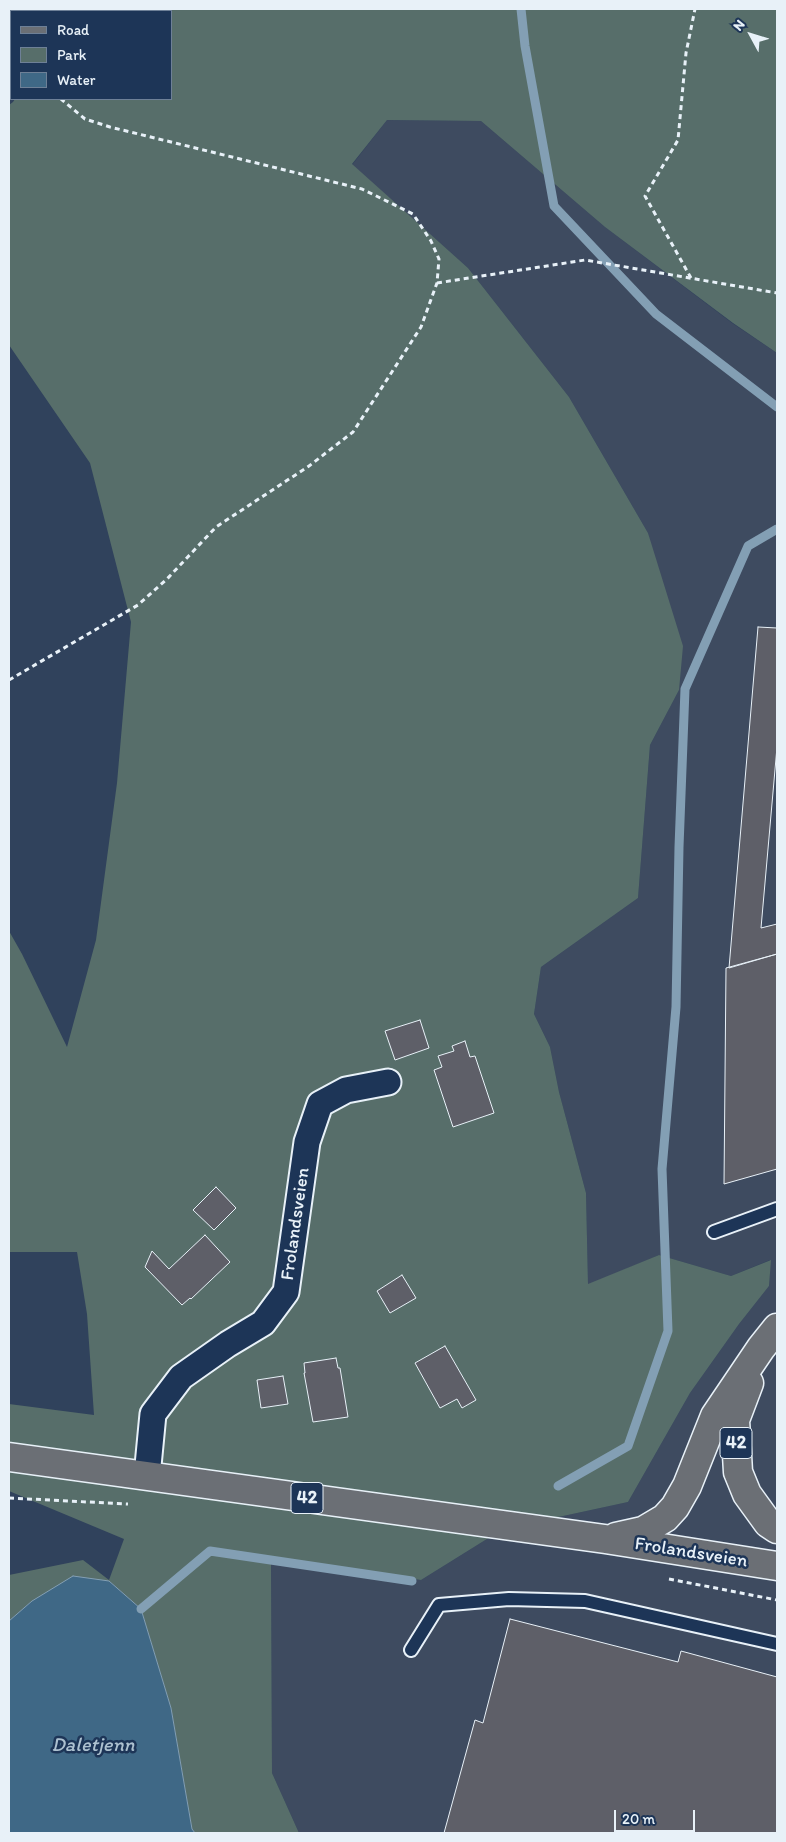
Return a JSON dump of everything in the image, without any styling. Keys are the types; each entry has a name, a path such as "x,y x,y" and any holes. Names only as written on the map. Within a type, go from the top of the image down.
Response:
{"main road":[{"name":"Frolandsveien","path":"605,1539 643,1531 665,1518 675,1507 686,1486 714,1416 769,1338"},
{"name":"Frolandsveien","path":"769,1338 735,1420 738,1472 747,1494 768,1523 777,1529"},
{"name":"Frolandsveien","path":"9,1457 605,1539 777,1566"}],"street":[{"name":"Frolandsveien","path":"147,1476 153,1414 181,1378 228,1344 264,1323 286,1292 307,1142 320,1104 346,1090 388,1082"}],"lane":[{"path":"714,1232 777,1209"},
{"path":"411,1650 439,1605 509,1599 585,1601 777,1644"}],"path":[{"path":"692,278 645,196 678,140 686,53 695,9"},
{"path":"9,680 138,605 167,579 216,527 309,466 353,432 420,327 437,282 439,259 431,241 413,214 362,189 110,127 84,119 62,100"},
{"path":"437,282 585,260 777,294"},
{"path":"9,1498 130,1504"},
{"path":"663,1578 777,1600"}],"shaded area":[{"path":"387,120 481,121 605,227 732,323 777,353 777,1833 299,1833 272,1773 271,1559 421,1580 503,1529 628,1502 690,1393 739,1324 769,1286 770,1260 731,1276 659,1255 588,1285 586,1193 559,1092 550,1047 534,1014 541,967 638,898 650,745 679,690 648,533 569,397 468,268 352,165"}],"green space":[{"path":"777,9 777,353 733,323 605,227 481,121 387,120 352,164 468,268 569,397 648,533 683,646 679,690 650,745 638,898 541,967 534,1014 550,1047 559,1092 586,1193 588,1284 659,1255 731,1276 771,1260 769,1286 739,1324 690,1393 628,1502 503,1529 421,1580 271,1560 272,1773 299,1833 195,1833 192,1829 171,1708 141,1609 109,1581 32,1601 9,1621 9,1575 83,1560 109,1580 124,1539 9,1491 9,1404 94,1415 87,1314 77,1252 9,1252 9,931 67,1047 96,940 117,783 131,622 90,463 9,345 9,105 14,100 172,100 172,10 40,10"}],"water":[{"name":"Daletjenn","path":"73,1576 109,1581 141,1609 171,1708 192,1829 195,1833 9,1833 9,1621 32,1601"}],"building":[{"path":"758,627 777,628 777,747 761,928 777,924 777,954 729,968"},
{"path":"777,954 777,1169 724,1184 726,968"},
{"path":"420,1020 429,1048 395,1060 385,1031"},
{"path":"465,1041 470,1057 475,1056 494,1113 453,1127 434,1070 442,1067 438,1056 454,1051 452,1046"},
{"path":"216,1187 236,1208 214,1230 193,1210"},
{"path":"205,1235 230,1262 191,1299 182,1305 145,1267 152,1251 169,1269"},
{"path":"402,1275 416,1298 390,1313 377,1291"},
{"path":"445,1346 476,1400 462,1408 457,1399 440,1408 415,1363"},
{"path":"336,1358 338,1368 340,1368 348,1417 313,1422 304,1373 304,1363"},
{"path":"283,1376 288,1404 261,1408 257,1380"},
{"path":"510,1619 678,1662 681,1651 777,1677 777,1833 444,1833 475,1720 483,1723"}],"waterway":[{"path":"521,9 525,46 554,206 656,314 777,407"},
{"path":"558,1486 628,1446 668,1331 662,1169 676,1007 679,847 685,689 748,546 777,529"},
{"path":"141,1609 210,1551 412,1581"}]}
